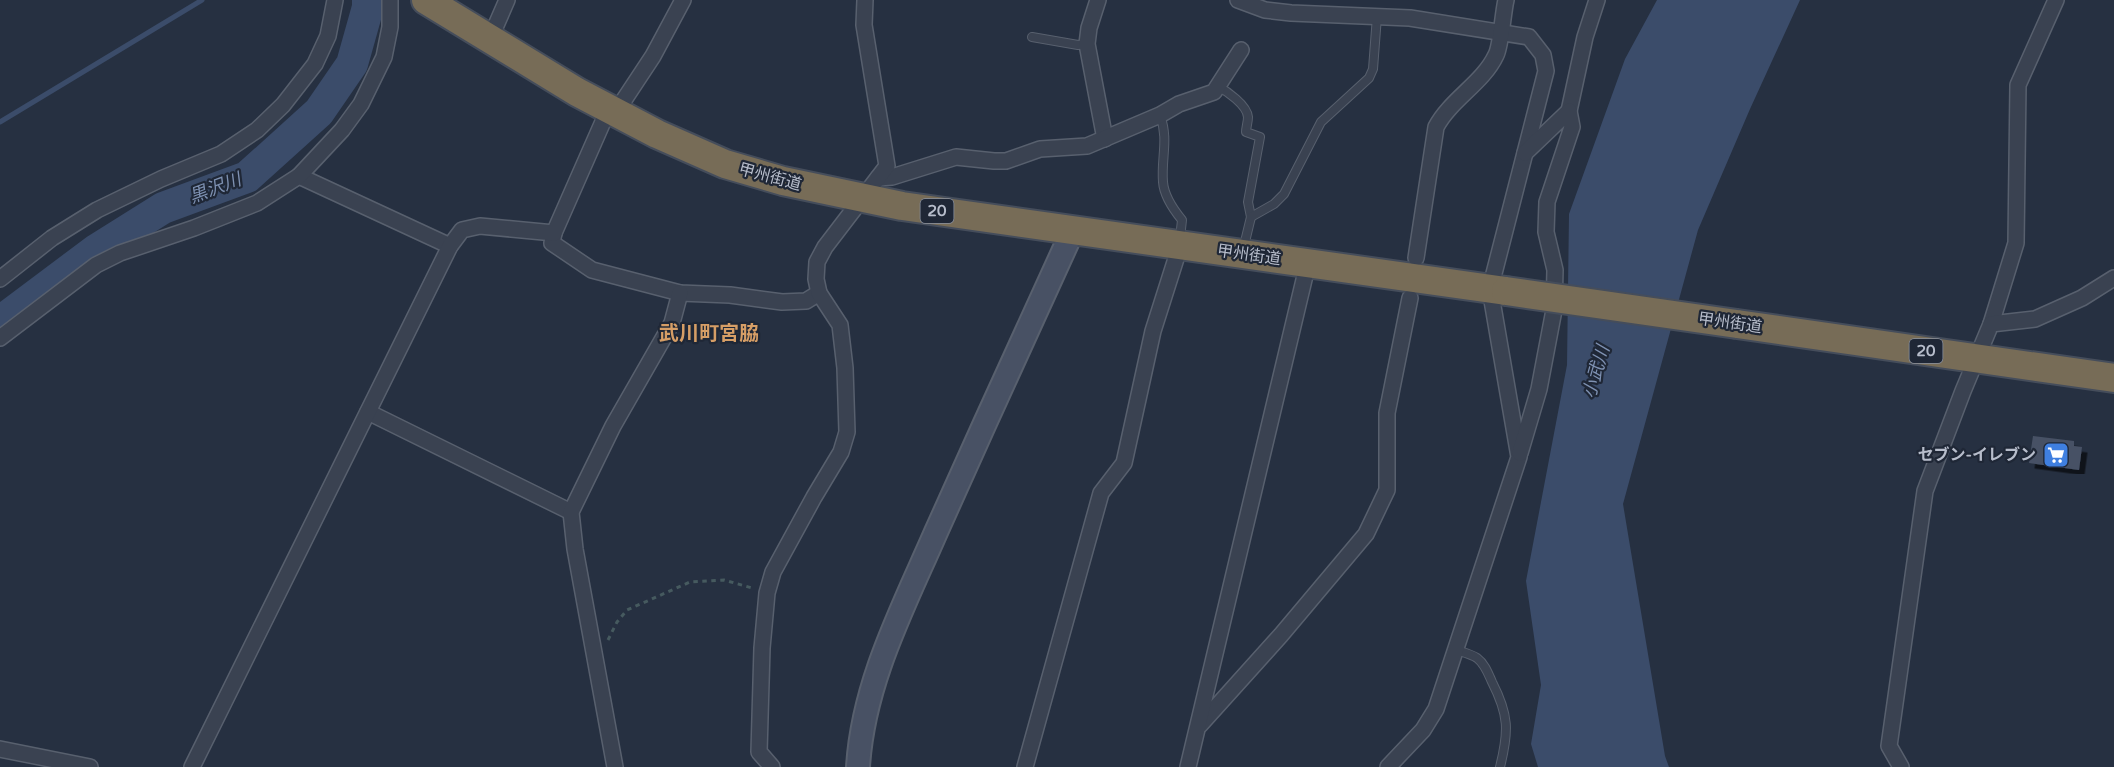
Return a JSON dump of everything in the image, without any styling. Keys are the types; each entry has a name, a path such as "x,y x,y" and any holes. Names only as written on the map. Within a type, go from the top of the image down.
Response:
{"highway":[{"name":"甲州街道","path":"426,0 577,92 657,134 725,164 783,182 870,189 1073,230 2114,378"}],"street":[{"path":"0,279 52,238 97,210 161,179 221,154 257,129 283,105 315,64 328,36 335,0"},
{"path":"0,338 96,265 120,253 194,228 257,203 299,176 342,130 361,104 384,57 390,27 390,0"},
{"path":"490,39 507,0"},
{"path":"683,0 653,56 612,110 554,233 552,243 592,270 680,293 730,295 782,302 806,301 819,293"},
{"path":"771,767 759,752 762,648 767,593 773,572 841,452 847,432 845,368 840,325 819,293 816,279 817,262 825,247 887,166 864,25 865,0"},
{"path":"1098,0 1089,28 1087,44 1105,138"},
{"path":"1238,0 1265,10 1278,5 1410,18 1529,37 1543,55 1546,71 1525,153 1498,290 1519,457"},
{"path":"1416,258 1436,127 1444,112 1491,64 1498,52 1506,0"},
{"path":"1388,767 1423,730 1436,709 1539,389 1554,310 1555,270 1546,232 1547,202 1572,127 1569,111 1585,37 1597,0"},
{"path":"1901,767 1889,746 1925,491 1990,324 2016,243 2018,85 2056,0"},
{"path":"870,189 891,177 956,157 1006,160 1040,149 1087,146 1160,115 1179,104 1214,92 1240,50"},
{"path":"1525,153 1569,111"},
{"path":"299,176 450,246"},
{"path":"192,767 450,246 462,230 480,226 554,233"},
{"path":"858,767 867,706 881,659 970,455 1073,230"},
{"path":"1025,767 1101,493 1124,463 1153,331 1180,246"},
{"path":"1188,767 1308,263"},
{"path":"1990,324 2035,319 2082,298 2114,278"},
{"path":"615,767 575,549 571,512 613,426 672,323 680,293"},
{"path":"1198,728 1281,635 1366,534 1387,490 1387,413 1410,298"},
{"path":"368,412 571,512"},
{"path":"0,749 90,767"}],"lane":[{"path":"1251,217 1274,204 1284,194 1321,122 1369,78 1373,69 1377,15"},
{"path":"1032,37 1078,45 1087,44"},
{"path":"1217,86 1225,90 1245,110 1248,116 1246,132 1260,138 1248,202 1251,217 1242,254"},
{"path":"1160,115 1165,130 1163,184 1170,205 1182,220 1180,246"},
{"path":"1456,650 1476,657 1484,665 1500,697 1508,730 1500,767"}],"path":[{"path":"594,652 604,647 617,622 627,610 690,582 724,580 767,593"}],"water":[{"name":"小武川","path":"1657,0 1800,0 1698,230 1623,504 1665,756 1669,767 1538,767 1531,744 1541,685 1526,581 1567,365 1569,214 1625,59"}],"building":[{"name":"セブン-イレブン","path":"2033,436 2074,441 2074,446 2082,447 2079,470 2029,463"}],"waterway":[{"path":"0,122 202,0"},
{"name":"黒沢川","path":"0,322 96,250 163,208 247,177 319,112 352,64 368,0"}],"place":[{"name":"セブン-イレブン","path":"2056,455"}],"district":[{"name":"武川町宮脇","path":"709,334"}]}
